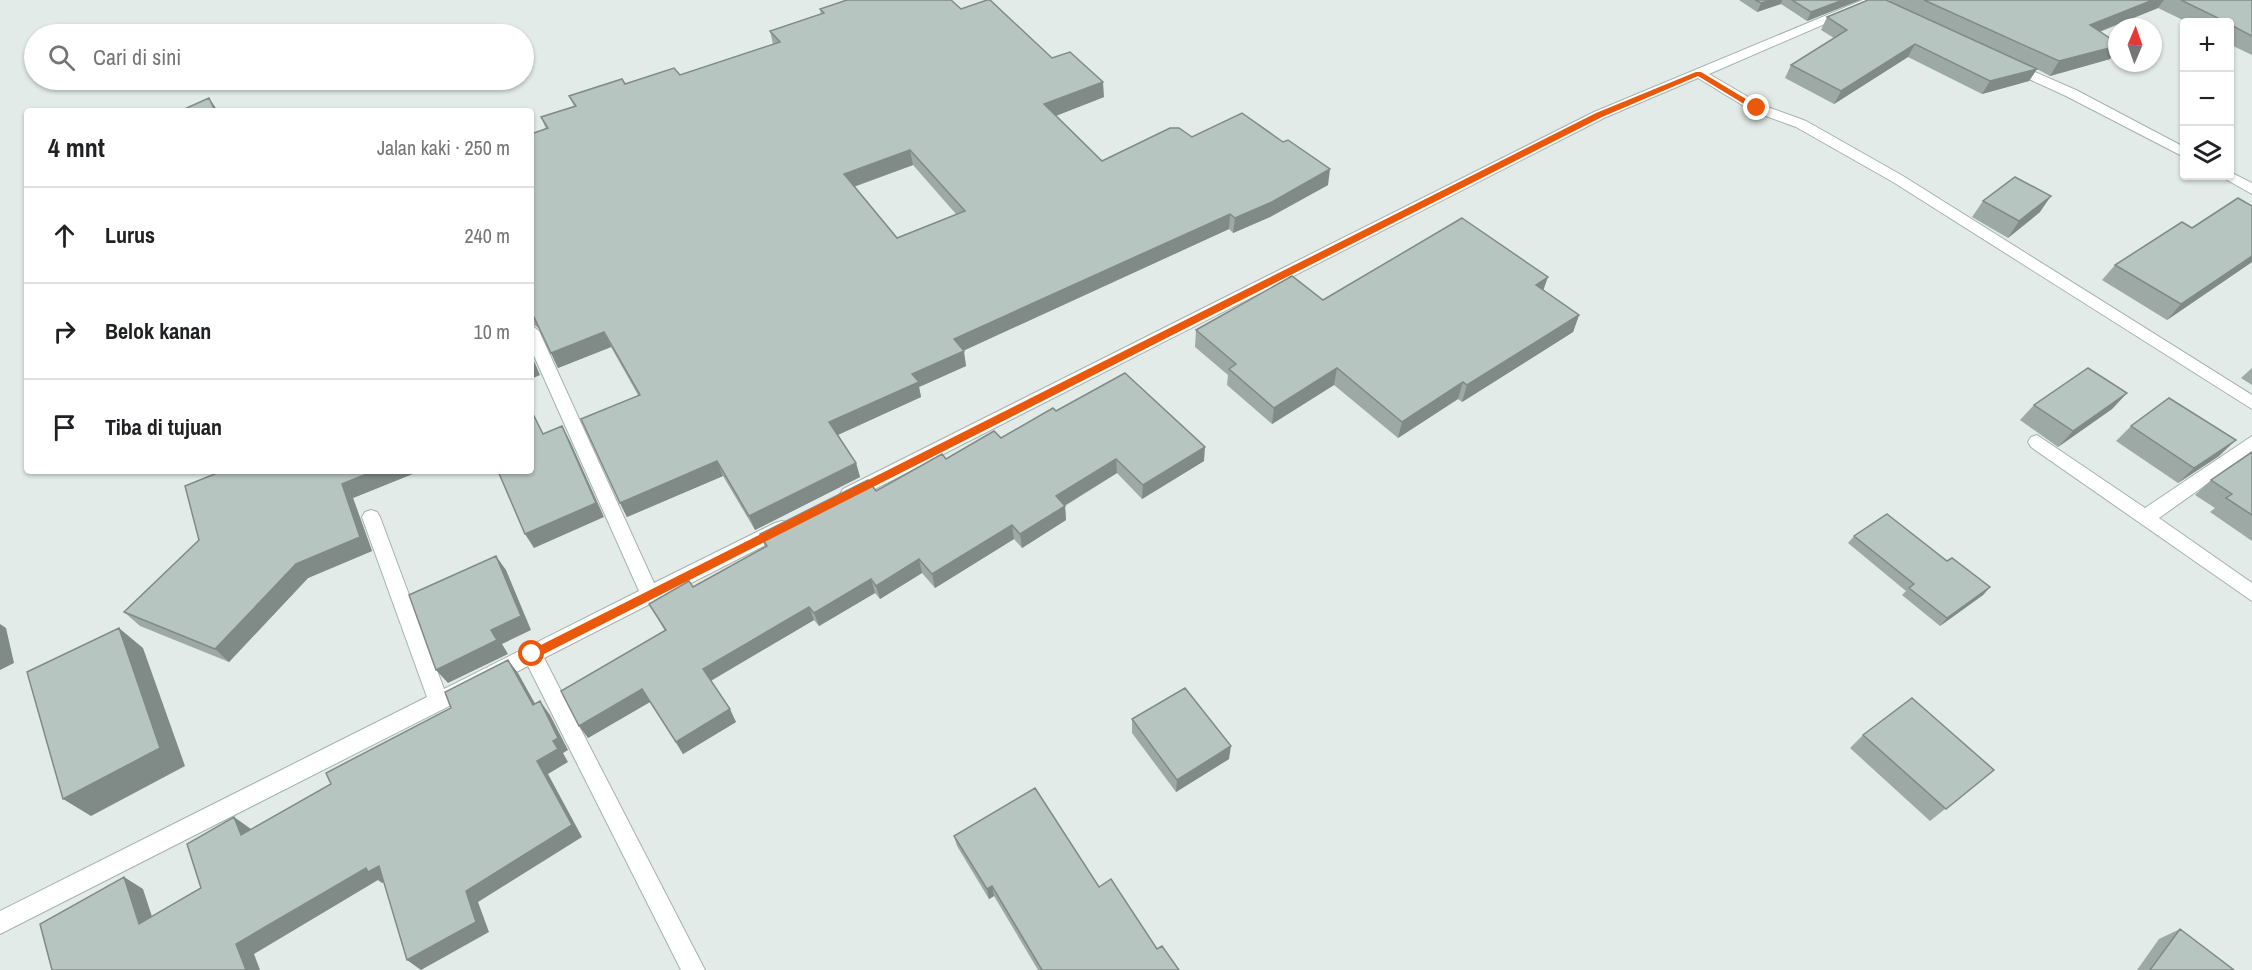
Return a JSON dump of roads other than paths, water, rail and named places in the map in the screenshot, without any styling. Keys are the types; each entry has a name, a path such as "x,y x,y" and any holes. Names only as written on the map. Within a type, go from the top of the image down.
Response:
{"street":[{"path":"831,503 1588,120 1876,2"},
{"path":"1997,60 2071,93 2180,151"},
{"path":"1699,73 1757,108 1802,124 1898,179 2252,403"},
{"path":"2234,180 2252,189"},
{"path":"534,338 650,595"},
{"path":"2037,442 2252,593"},
{"path":"2145,518 2252,443"},
{"path":"371,517 439,702"},
{"path":"0,923 799,519"},
{"path":"532,654 693,970"}]}
